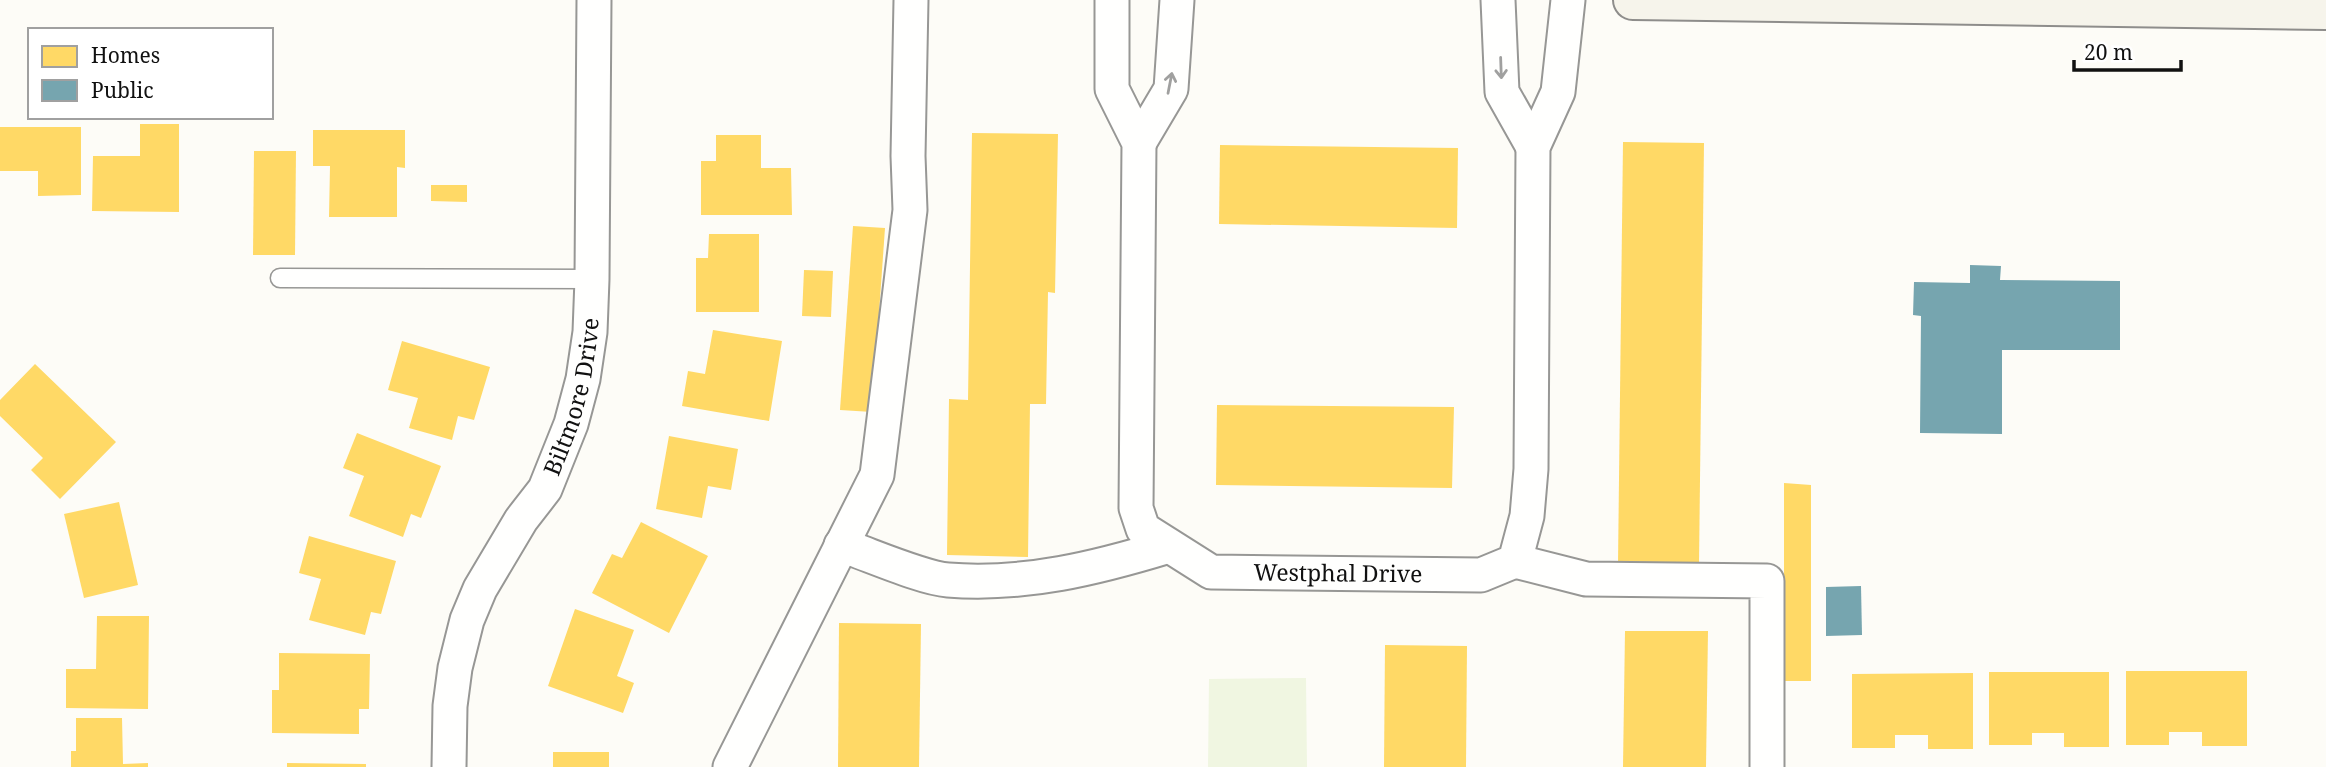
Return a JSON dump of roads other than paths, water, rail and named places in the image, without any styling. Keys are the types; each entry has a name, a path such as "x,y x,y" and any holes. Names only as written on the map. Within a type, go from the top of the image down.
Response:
{"main road":[{"path":"1633,0 2326,9"}],"street":[{"name":"Biltmore Drive","path":"449,767 454,668 467,620 480,589 521,520 545,489 559,458 583,379 590,332 592,279 594,0"},
{"path":"730,767 877,475 910,209 908,156 911,0"},
{"name":"Westphal Drive","path":"1112,0 1112,89 1139,143 1136,509 1143,529 1211,572 1480,575 1515,561"},
{"path":"1139,143 1171,89 1177,0"},
{"path":"1498,0 1502,92 1533,147"},
{"path":"1568,0 1558,92 1533,147 1531,469 1527,516 1515,561 1586,579 1767,581 1767,767"},
{"path":"841,545 946,580 1046,578 1110,564 1169,546"}],"lane":[{"path":"280,278 592,279"}]}
